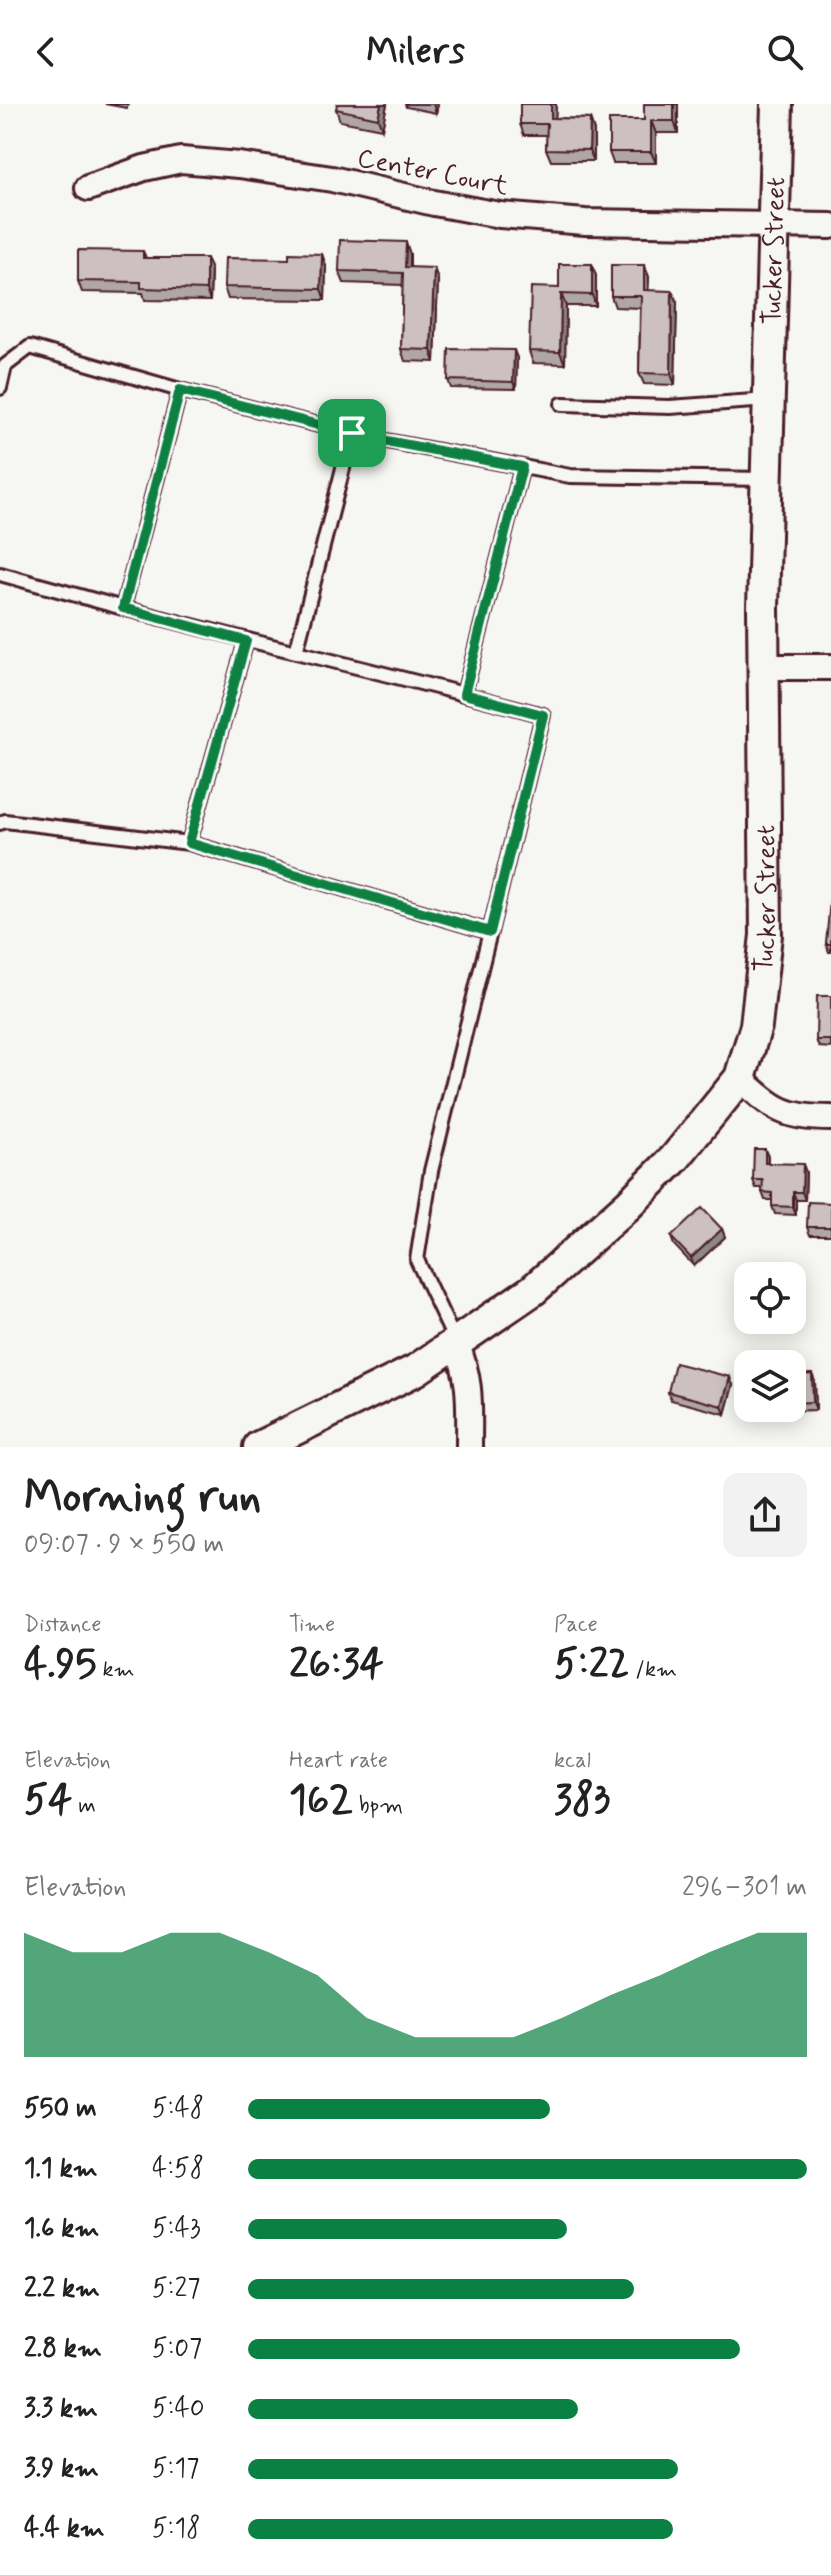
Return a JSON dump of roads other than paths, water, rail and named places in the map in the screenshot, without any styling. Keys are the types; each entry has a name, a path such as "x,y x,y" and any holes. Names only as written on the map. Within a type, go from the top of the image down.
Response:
{"street":[{"name":"Tucker Street","path":"259,1447 404,1377 533,1290 628,1205 675,1158 740,1078 756,1026 765,967 766,479 777,104"},
{"name":"Center Court","path":"88,188 144,168 181,160 332,179 500,215 585,222 831,226"},
{"path":"764,667 831,667"},
{"path":"740,1078 770,1105 795,1117 831,1118"},
{"path":"456,1343 466,1367 470,1390 469,1447"}],"lane":[{"path":"0,388 5,366 30,347 180,390 352,433 570,476 766,479"},
{"path":"123,608 180,390"},
{"path":"562,404 670,407 768,400"},
{"path":"296,652 352,433"},
{"path":"464,694 522,467"},
{"path":"0,574 246,641 543,715 431,1171 417,1260 456,1343"},
{"path":"189,843 246,641"},
{"path":"0,823 5,821 189,843 490,932"}]}
